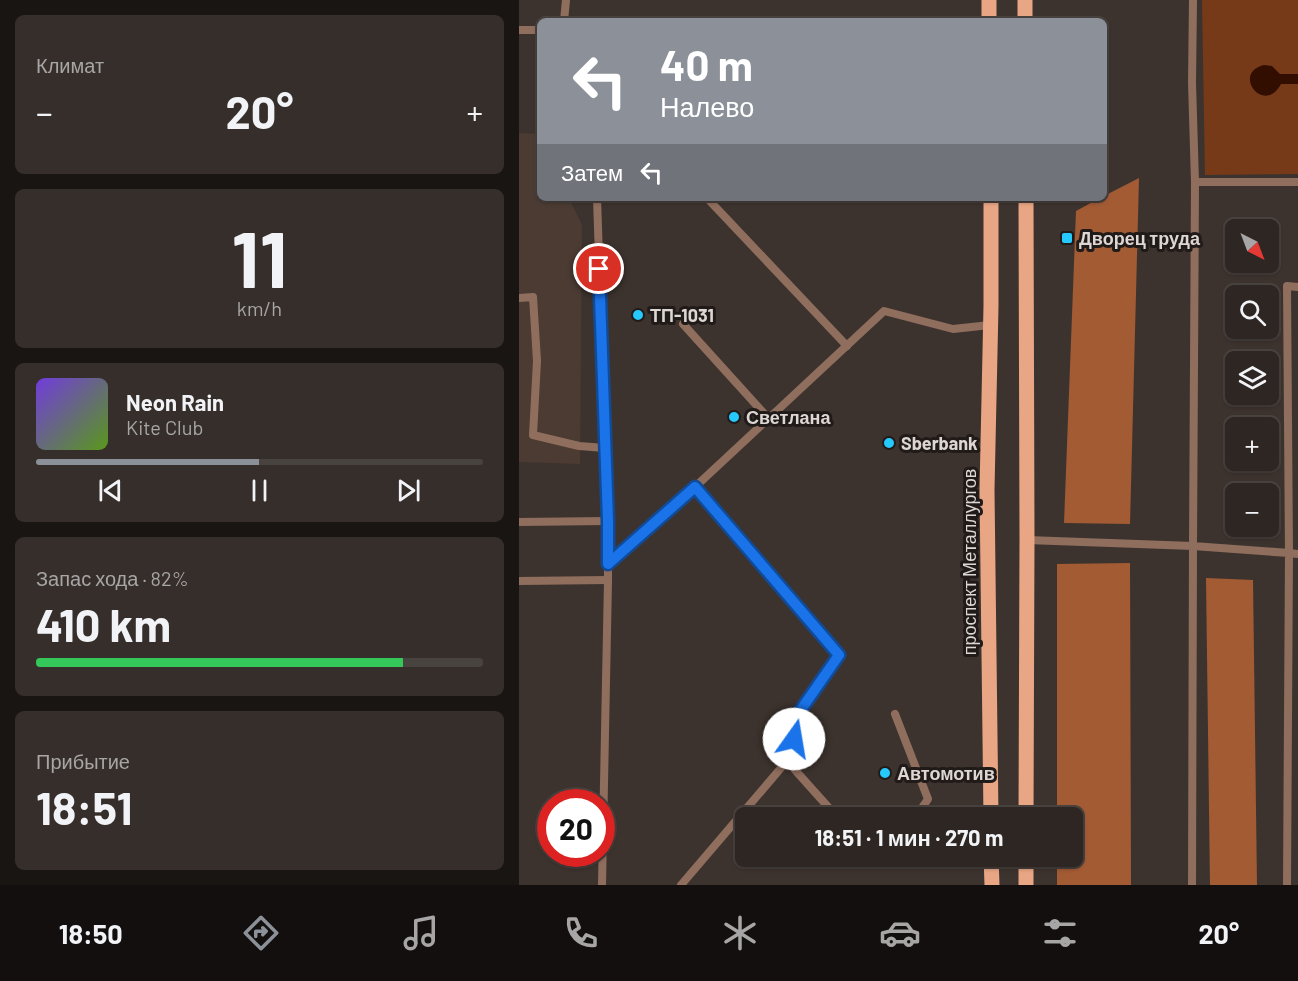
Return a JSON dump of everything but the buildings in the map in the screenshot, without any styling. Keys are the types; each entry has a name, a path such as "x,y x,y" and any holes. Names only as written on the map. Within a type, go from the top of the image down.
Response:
{"main road":[{"path":"989,0 989,18"},
{"path":"1025,0 1025,18"},
{"name":"проспект Металлургов","path":"991,201 987,490 991,807"},
{"path":"1026,201 1026,807"},
{"path":"991,867 992,885"},
{"path":"1026,867 1026,885"}],"lane":[{"path":"564,18 566,0"},
{"path":"1193,0 1192,83 1195,182 1193,885"},
{"path":"519,30 537,30"},
{"path":"1195,182 1298,182"},
{"path":"597,201 608,521 602,885"},
{"path":"710,201 847,346"},
{"path":"1287,885 1289,553 1287,286 1298,286"},
{"path":"519,298 533,297 537,361 533,435 579,446 605,448"},
{"path":"608,564 695,487 884,311 953,329 990,325"},
{"path":"683,324 769,419"},
{"path":"681,885 787,761 794,739 791,724 839,655 695,487"},
{"path":"519,522 608,521"},
{"path":"1027,540 1193,546 1298,554"},
{"path":"519,581 608,580"},
{"path":"895,714 928,799 923,807"},
{"path":"787,761 828,807"}],"shaded area":[{"path":"1202,0 1298,0 1298,174 1205,175"},
{"path":"1264,65 1272,66 1280,74 1298,74 1298,84 1281,84 1274,93 1267,96 1259,94 1250,83 1250,76 1255,69"},
{"path":"519,133 537,134 537,201 570,201 582,225 580,464 519,462"},
{"path":"1139,178 1130,524 1064,523 1076,211 1094,201 1107,201 1107,194"},
{"path":"1130,563 1131,885 1057,885 1057,867 1083,867 1083,807 1057,807 1057,564"},
{"path":"1206,578 1253,580 1257,885 1210,885"}],"place":[{"name":"Дворец труда","path":"1067,238"},
{"name":"ТП-1031","path":"638,315"},
{"name":"Светлана","path":"734,417"},
{"name":"Sberbank","path":"889,443"},
{"name":"Автомотив","path":"885,773"}],"route":[{"path":"599,269 608,564 695,487 839,655 791,724 794,739"}]}
